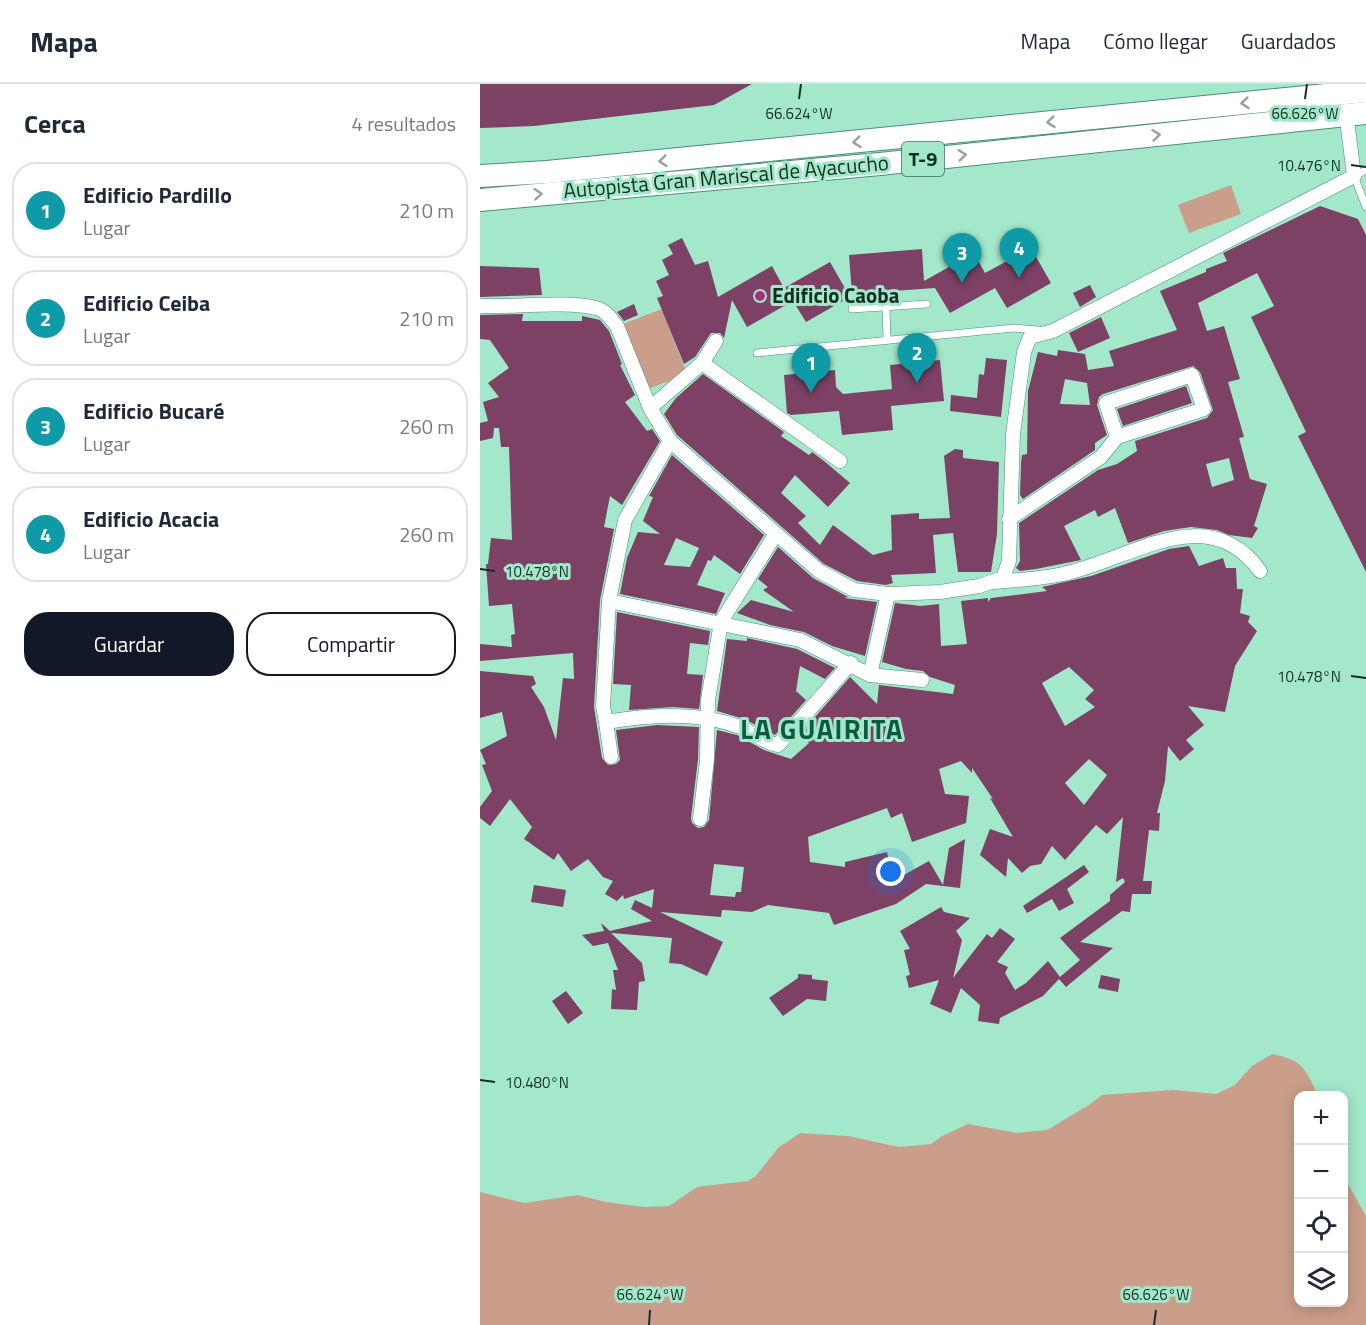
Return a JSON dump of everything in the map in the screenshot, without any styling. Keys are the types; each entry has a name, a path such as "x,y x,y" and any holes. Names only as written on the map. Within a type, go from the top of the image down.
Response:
{"highway":[{"name":"Autopista Gran Mariscal de Ayacucho","path":"480,176 547,172 1366,91"},
{"name":"Autopista Gran Mariscal de Ayacucho","path":"480,200 880,164 1366,112"}],"street":[{"path":"993,582 1003,578 1006,571 1013,434 1024,352 1030,337 1053,331 1360,173 1348,128"},
{"path":"480,306 598,308 617,326 650,408 670,441 775,535 837,582 854,590 888,594 940,592 993,582 1063,574 1136,549 1190,536 1216,536 1240,548 1260,571"},
{"path":"650,408 702,363 716,341"},
{"path":"702,363 840,461"},
{"path":"1010,519 1101,457 1117,437 1204,409 1192,375 1106,403 1117,437"},
{"path":"611,757 603,706 609,601 625,520 670,441"},
{"path":"700,819 707,760 708,700 721,622 775,535"},
{"path":"870,675 888,594"},
{"path":"609,601 721,622 800,640 851,663 870,675 922,680"},
{"path":"606,722 652,715 708,718 741,727 778,745 851,663"}],"lane":[{"path":"1360,173 1366,207"},
{"path":"852,309 927,304"},
{"path":"886,307 887,340"},
{"path":"757,353 1014,328 1053,331"}],"shaded area":[{"path":"1231,185 1241,214 1189,233 1178,205"},
{"path":"662,309 687,374 648,389 623,324"},
{"path":"1272,1054 1291,1059 1306,1072 1316,1091 1294,1091 1294,1307 1348,1307 1348,1184 1366,1216 1366,1325 480,1325 480,1192 524,1203 578,1195 606,1202 644,1207 669,1206 697,1187 748,1181 756,1176 778,1148 800,1133 848,1136 899,1147 931,1144 942,1136 968,1124 1017,1133 1047,1130 1102,1095 1174,1090 1216,1094 1235,1085 1252,1066"}],"building":[{"path":"480,84 752,84 714,105 534,126 480,128"},
{"path":"1320,206 1358,219 1366,235 1366,572 1298,436 1306,432 1251,317 1274,306 1257,273 1198,303 1207,331 1224,326 1240,379 1228,382 1244,437 1239,438 1250,479 1267,484 1254,526 1258,528 1252,538 1191,527 1164,531 1128,543 1115,508 1098,517 1095,510 1064,526 1081,560 1020,571 1016,568 1020,561 1019,523 1098,470 1117,464 1137,451 1135,441 1207,418 1213,410 1200,372 1193,366 1103,394 1099,397 1097,405 1107,435 1095,443 1095,450 1023,499 1020,495 1021,464 1022,455 1027,454 1028,391 1038,352 1057,356 1058,350 1085,354 1088,370 1114,366 1109,351 1177,330 1160,291 1227,261 1223,253","holes":["1065,379 1087,383 1090,405 1060,404","1229,458 1234,480 1212,487 1206,464"]},
{"path":"682,238 695,265 708,261 718,297 772,266 784,288 830,262 850,297 806,322 793,301 747,327 732,300 724,338 720,333 711,333 695,357 684,364 657,298 663,296 656,281 669,275 662,260 673,254 668,245"},
{"path":"1031,248 1051,283 1007,308 995,288 950,313 935,288 852,294 849,255 922,249 924,281 974,253 985,273"},
{"path":"480,266 539,268 542,295 480,297"},
{"path":"1090,285 1096,297 1080,307 1073,293"},
{"path":"634,304 638,315 624,321 617,312"},
{"path":"523,314 522,321 582,321 582,316 600,320 609,331 622,364 620,365 635,395 625,402 647,431 652,429 660,441 622,505 610,496 604,527 614,529 600,600 594,707 602,758 608,765 616,764 620,760 616,730 657,725 699,727 698,759 691,818 692,823 698,828 704,827 709,820 717,730 737,735 764,750 791,759 809,743 801,733 850,677 877,704 879,685 953,694 955,685 930,677 923,671 882,662 895,603 921,606 939,604 941,646 967,644 961,601 988,598 988,602 991,598 1047,591 1042,587 1091,576 1169,549 1189,546 1199,566 1223,558 1226,568 1236,568 1237,589 1243,589 1240,613 1250,616 1248,622 1257,631 1235,666 1225,712 1188,706 1204,725 1186,740 1194,749 1180,761 1168,746 1165,781 1157,813 1160,813 1159,831 1149,830 1143,881 1152,881 1151,894 1132,894 1130,912 1122,911 1080,942 1113,948 1066,987 1059,979 1043,996 1000,1018 999,1024 978,1021 980,1005 961,988 951,1013 930,1004 939,980 909,988 906,976 910,975 904,950 910,949 900,931 941,907 944,912 970,918 956,931 962,940 953,978 987,934 992,938 1000,928 1015,939 997,962 1008,967 1005,973 1015,990 1026,983 1048,961 1060,977 1080,960 1060,938 1110,901 1110,895 1125,882 1123,878 1116,882 1123,817 1107,834 1096,825 1065,860 1052,846 1041,864 1030,866 1022,873 1008,858 1006,877 980,855 990,829 1013,837 990,798 993,799 972,768 972,773 961,761 939,769 945,794 969,796 966,823 912,842 902,813 891,818 887,808 808,837 810,862 845,867 845,862 887,852 893,881 929,861 943,885 949,848 965,839 960,888 926,884 896,904 834,925 829,913 768,905 752,912 722,910 721,917 660,912 723,942 707,976 681,964 669,963 672,938 611,933 642,963 645,981 639,982 637,1010 611,1009 612,989 616,990 613,970 618,970 608,943 593,946 582,935 604,931 601,923 610,931 652,921 631,909 635,900 652,908 654,889 624,899 623,895 617,901 605,894 613,881 603,877 588,859 571,871 558,853 554,860 524,839 532,827 510,799 490,826 480,818 480,807 492,791 482,765 486,764 480,750 507,736 502,712 480,718 480,671 533,676 536,684 531,687 544,707 556,740 563,678 574,679 573,653 480,661 480,644 512,647 511,635 515,634 512,604 489,606 486,564 488,564 491,538 512,540 509,447 501,447 499,428 494,428 493,438 480,441 480,423 488,421 483,402 499,397 488,383 509,368 490,340 480,339 480,315","holes":["1069,667 1094,690 1085,699 1095,707 1065,726 1042,683","1089,759 1107,775 1084,805 1065,783","714,864 744,867 741,892 736,892 735,897 710,895"]},
{"path":"1101,317 1110,338 1078,352 1069,333"},
{"path":"986,358 1007,360 1001,417 950,411 951,395 977,398 979,374 984,375"},
{"path":"940,360 944,401 891,406 893,430 842,435 839,411 791,415 787,413 784,375 835,370 836,387 843,394 892,389 890,365"},
{"path":"703,374 784,432 781,436 809,455 812,452 850,483 828,507 795,475 781,493 806,516 798,523 820,545 833,525 873,555 892,550 891,515 919,513 919,519 950,518 944,456 955,449 963,450 963,458 999,462 997,534 991,572 958,572 953,533 933,535 936,573 891,575 893,583 886,585 857,581 824,564 677,435 664,414 676,398"},
{"path":"1186,386 1192,403 1123,426 1117,409"},
{"path":"672,455 764,535 740,574 714,555 711,561 708,560 697,585 725,593 716,614 620,594 627,558 638,532 660,534 643,521 653,497 649,496","holes":["676,538 699,548 690,567 664,565"]},
{"path":"778,547 813,578 848,597 844,598 877,602 865,656 832,646 804,632 770,625 737,613 751,600 794,612 763,590 768,587 758,579"},
{"path":"617,612 710,631 708,645 690,643 687,674 703,675 699,709 673,707 629,710 631,685 613,684"},
{"path":"747,638 797,649 835,668 825,679 800,666 796,691 806,700 775,735 744,719 717,711 727,639 747,641"},
{"path":"1084,865 1089,872 1067,889 1074,903 1059,911 1052,899 1027,913 1023,906"},
{"path":"534,885 566,890 563,907 531,902"},
{"path":"798,974 812,975 812,979 828,981 826,1001 807,999 783,1016 769,998 798,978"},
{"path":"1101,975 1120,979 1118,992 1098,988"},
{"path":"566,991 583,1013 568,1024 552,1001"}],"place":[{"name":"Edificio Acacia","path":"1019,278"},
{"name":"Edificio Bucaré","path":"962,283"},
{"name":"Edificio Caoba","path":"760,296"},
{"name":"Edificio Ceiba","path":"917,383"},
{"name":"Edificio Pardillo","path":"811,393"}],"district":[{"name":"LA GUAIRITA","path":"822,730"}]}
